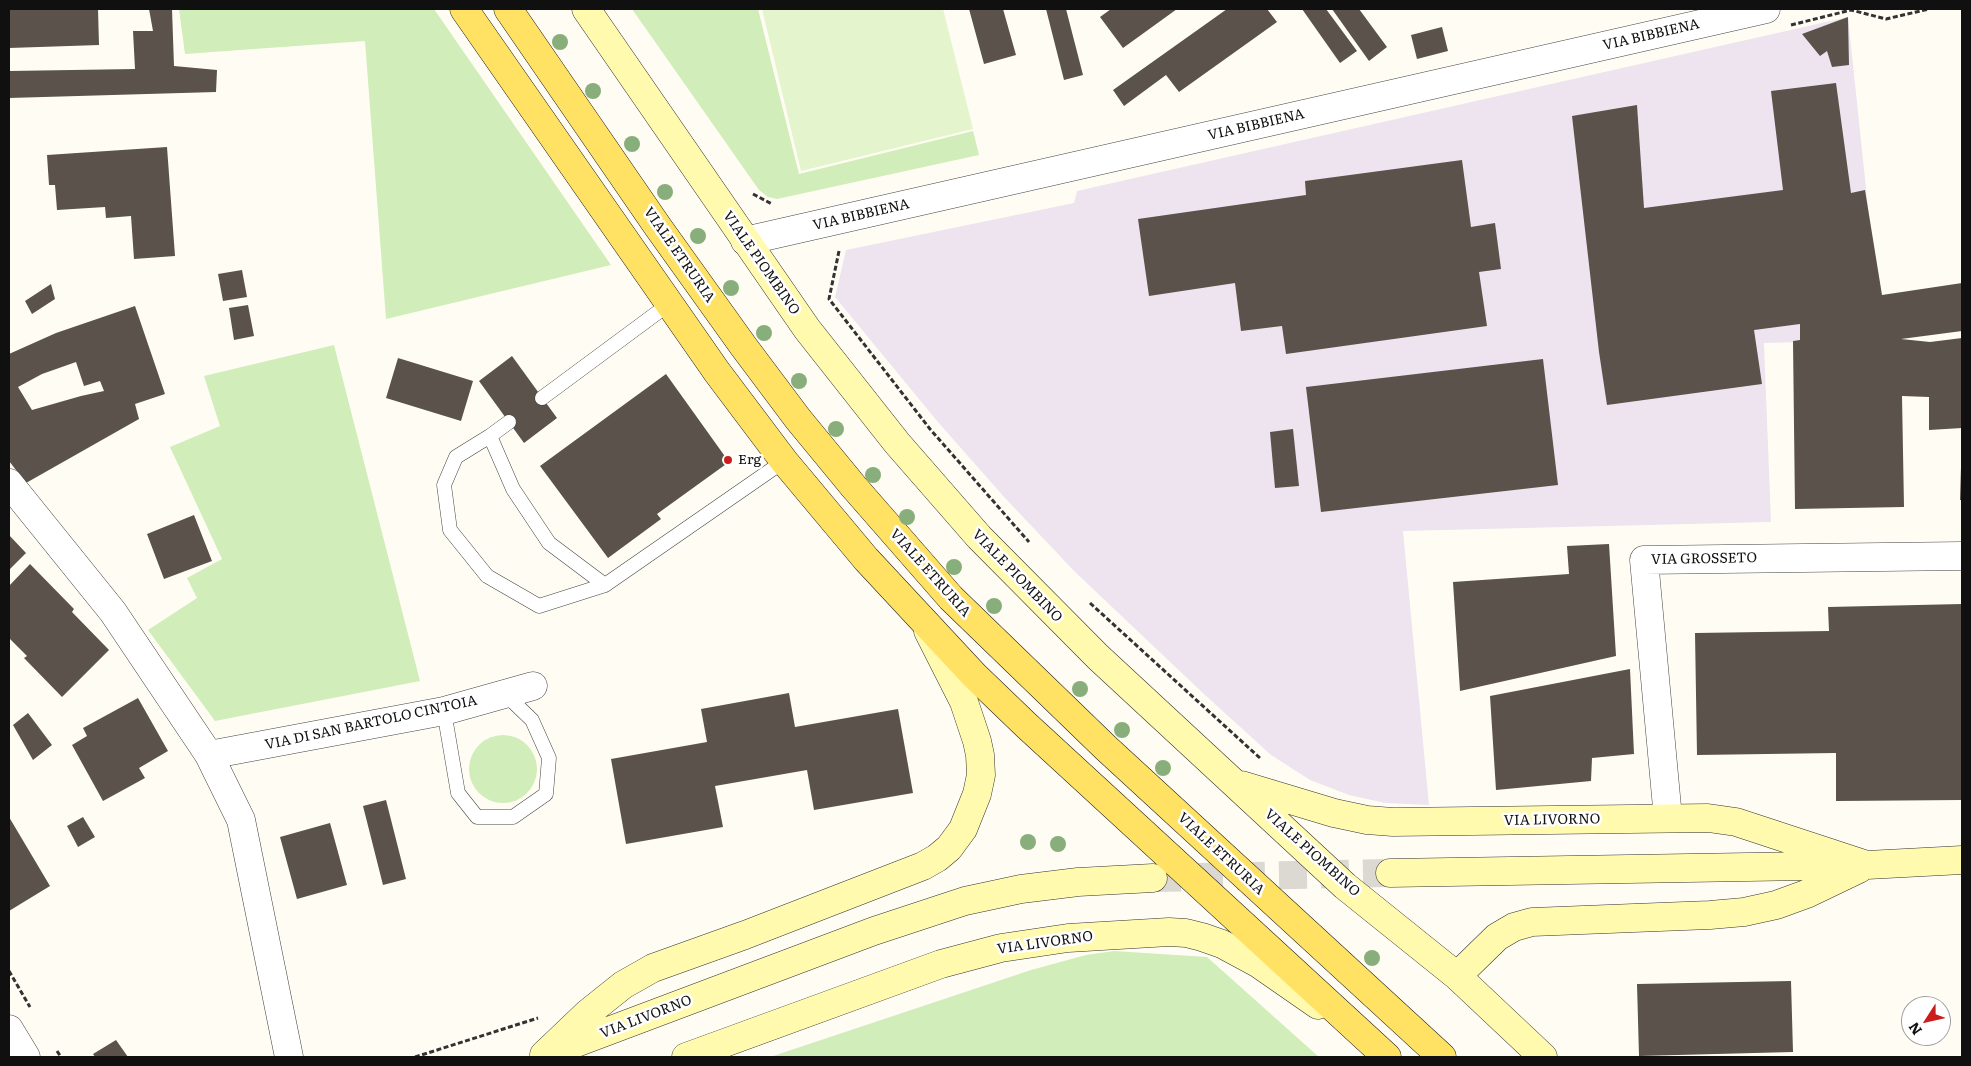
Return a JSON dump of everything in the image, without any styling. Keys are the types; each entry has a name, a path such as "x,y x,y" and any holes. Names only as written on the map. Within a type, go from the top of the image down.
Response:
{"main road":[{"path":"464,9 717,372 784,461 866,559 974,676 1386,1057"},
{"name":"VIALE ETRURIA","path":"508,9 658,227 754,361 798,419 854,487 951,598 1106,748 1442,1057"}],"street":[{"name":"VIALE PIOMBINO","path":"586,9 807,329 897,443 979,537 1098,657 1345,886 1457,976 1543,1057"},
{"name":"VIA BIBBIENA","path":"745,241 1775,18"},
{"path":"9,483 113,612 208,755 241,820 289,1057"},
{"name":"VIA GROSSETO","path":"1668,818 1644,560 1962,556"},
{"name":"VIA LIVORNO","path":"546,1057 588,1013 623,985 653,968 923,866 949,848 963,829 977,794 981,775 980,755 978,741 964,702 924,624"},
{"name":"VIA DI SAN BARTOLO CINTOIA","path":"208,755 444,711 533,686"},
{"name":"VIA LIVORNO","path":"1236,783 1334,813 1367,820 1393,822 1708,818 1736,822 1867,865"},
{"name":"VIA LIVORNO","path":"1390,873 1867,865 1962,860"},
{"name":"VIA LIVORNO","path":"1457,976 1497,937 1514,927 1532,922 1744,912 1776,905 1867,865"},
{"name":"VIA LIVORNO","path":"546,1057 874,931 965,901 1021,889 1068,883 1153,878"},
{"name":"VIA LIVORNO","path":"686,1057 941,964 1001,948 1068,938 1169,932 1186,933 1213,940 1259,964 1328,1012 1386,1057"},
{"path":"9,1028 26,1057"}],"lane":[{"path":"542,398 669,304"},
{"path":"509,422 456,457 444,486 450,530 486,576 539,606 605,585 784,461"},
{"path":"490,436 513,489 549,543 605,585"},
{"path":"444,711 458,793 477,817 513,817 546,794 550,758 532,720 505,694"}],"path":[{"path":"1775,18 1851,10 1886,19 1929,9"},
{"path":"748,188 754,196 774,205"},
{"path":"840,248 829,299 930,429 1032,544"},
{"path":"1084,597 1264,761"},
{"path":"415,1057 543,1016"}],"shaded area":[{"path":"1848,17 1882,340 1764,343 1771,522 1403,531 1429,805 1385,803 1349,795 1310,780 1271,755 1075,572 1005,498 937,421 835,297 846,250 1074,203 1077,191"}],"green space":[{"path":"179,9 434,9 611,265 386,319 365,41 185,54"},
{"path":"632,9 758,9 799,174 973,131 979,155 777,199 768,197 759,190"},
{"path":"762,9 943,9 973,129 801,171"},
{"path":"334,345 420,681 215,721 148,630 197,598 187,578 222,559 170,447 220,426 204,376"},
{"path":"503,735 516,738 527,745 534,756 537,769 534,782 527,793 516,800 503,803 490,800 479,793 472,782 469,769 472,756 479,745 490,738"},
{"path":"1114,951 1207,957 1319,1057 770,1057 1031,970 1086,955"}],"building":[{"path":"9,9 98,9 99,45 9,48"},
{"path":"149,9 172,9 174,66 217,70 216,92 9,98 9,71 135,69 133,31 153,31"},
{"path":"969,9 1003,9 1016,55 984,64"},
{"path":"1046,9 1066,9 1083,75 1064,80"},
{"path":"1111,9 1177,9 1123,48 1100,17"},
{"path":"1227,9 1267,9 1277,22 1179,92 1166,75 1124,106 1113,90"},
{"path":"1302,9 1326,9 1357,51 1340,63"},
{"path":"1332,9 1359,9 1387,47 1369,61"},
{"path":"1848,17 1849,65 1832,67 1827,51 1820,56 1802,34"},
{"path":"1442,27 1448,51 1417,59 1411,35"},
{"path":"1836,83 1851,193 1865,190 1882,295 1962,283 1962,331 1901,339 1930,342 1962,338 1962,428 1929,430 1929,397 1902,396 1904,507 1795,509 1793,341 1800,340 1800,324 1754,330 1762,384 1607,405 1599,352 1572,116 1637,105 1644,208 1783,190 1771,91"},
{"path":"167,147 175,256 134,259 131,216 106,218 105,207 57,210 55,185 49,185 47,155"},
{"path":"1462,160 1471,227 1495,223 1501,269 1479,272 1487,326 1286,354 1282,326 1241,331 1235,283 1149,296 1138,219 1306,195 1305,181"},
{"path":"242,270 247,297 223,301 218,274"},
{"path":"51,284 55,299 32,314 25,301"},
{"path":"248,305 254,336 234,340 229,308"},
{"path":"135,306 165,394 135,404 139,419 26,483 9,461 9,354 56,333","holes":["76,362 84,386 100,381 104,391 32,410 18,387 42,374"]},
{"path":"512,356 557,418 524,443 479,381"},
{"path":"398,358 473,381 461,421 386,398"},
{"path":"1543,359 1558,485 1321,512 1306,387"},
{"path":"666,374 729,462 657,514 661,519 608,558 540,466"},
{"path":"1293,429 1299,486 1275,488 1270,432"},
{"path":"1961,467 1962,500 1960,500"},
{"path":"194,515 212,561 164,579 147,534"},
{"path":"9,535 26,553 9,570"},
{"path":"1609,544 1616,656 1460,691 1453,582 1569,574 1567,546"},
{"path":"30,564 74,609 72,612 109,650 62,697 24,658 27,656 9,638 9,586"},
{"path":"1962,604 1962,800 1836,801 1836,753 1697,755 1695,633 1829,631 1828,607"},
{"path":"1630,669 1634,754 1592,758 1591,781 1496,790 1490,696"},
{"path":"789,693 795,727 898,709 913,793 814,810 807,770 715,786 723,827 626,844 611,759 707,742 701,709"},
{"path":"138,698 168,751 139,768 145,778 103,801 72,745 87,736 83,728"},
{"path":"28,713 52,745 33,760 13,725"},
{"path":"386,800 406,879 383,885 363,806"},
{"path":"9,817 50,886 9,911"},
{"path":"83,817 95,837 78,847 67,826"},
{"path":"330,823 347,885 297,899 280,837"},
{"path":"1791,981 1793,1052 1639,1056 1637,984"},
{"path":"116,1040 128,1057 95,1057 93,1054"}],"tunnel":[{"path":"1153,878 1390,873"}],"place":[{"name":"Erg","path":"728,460"}]}
